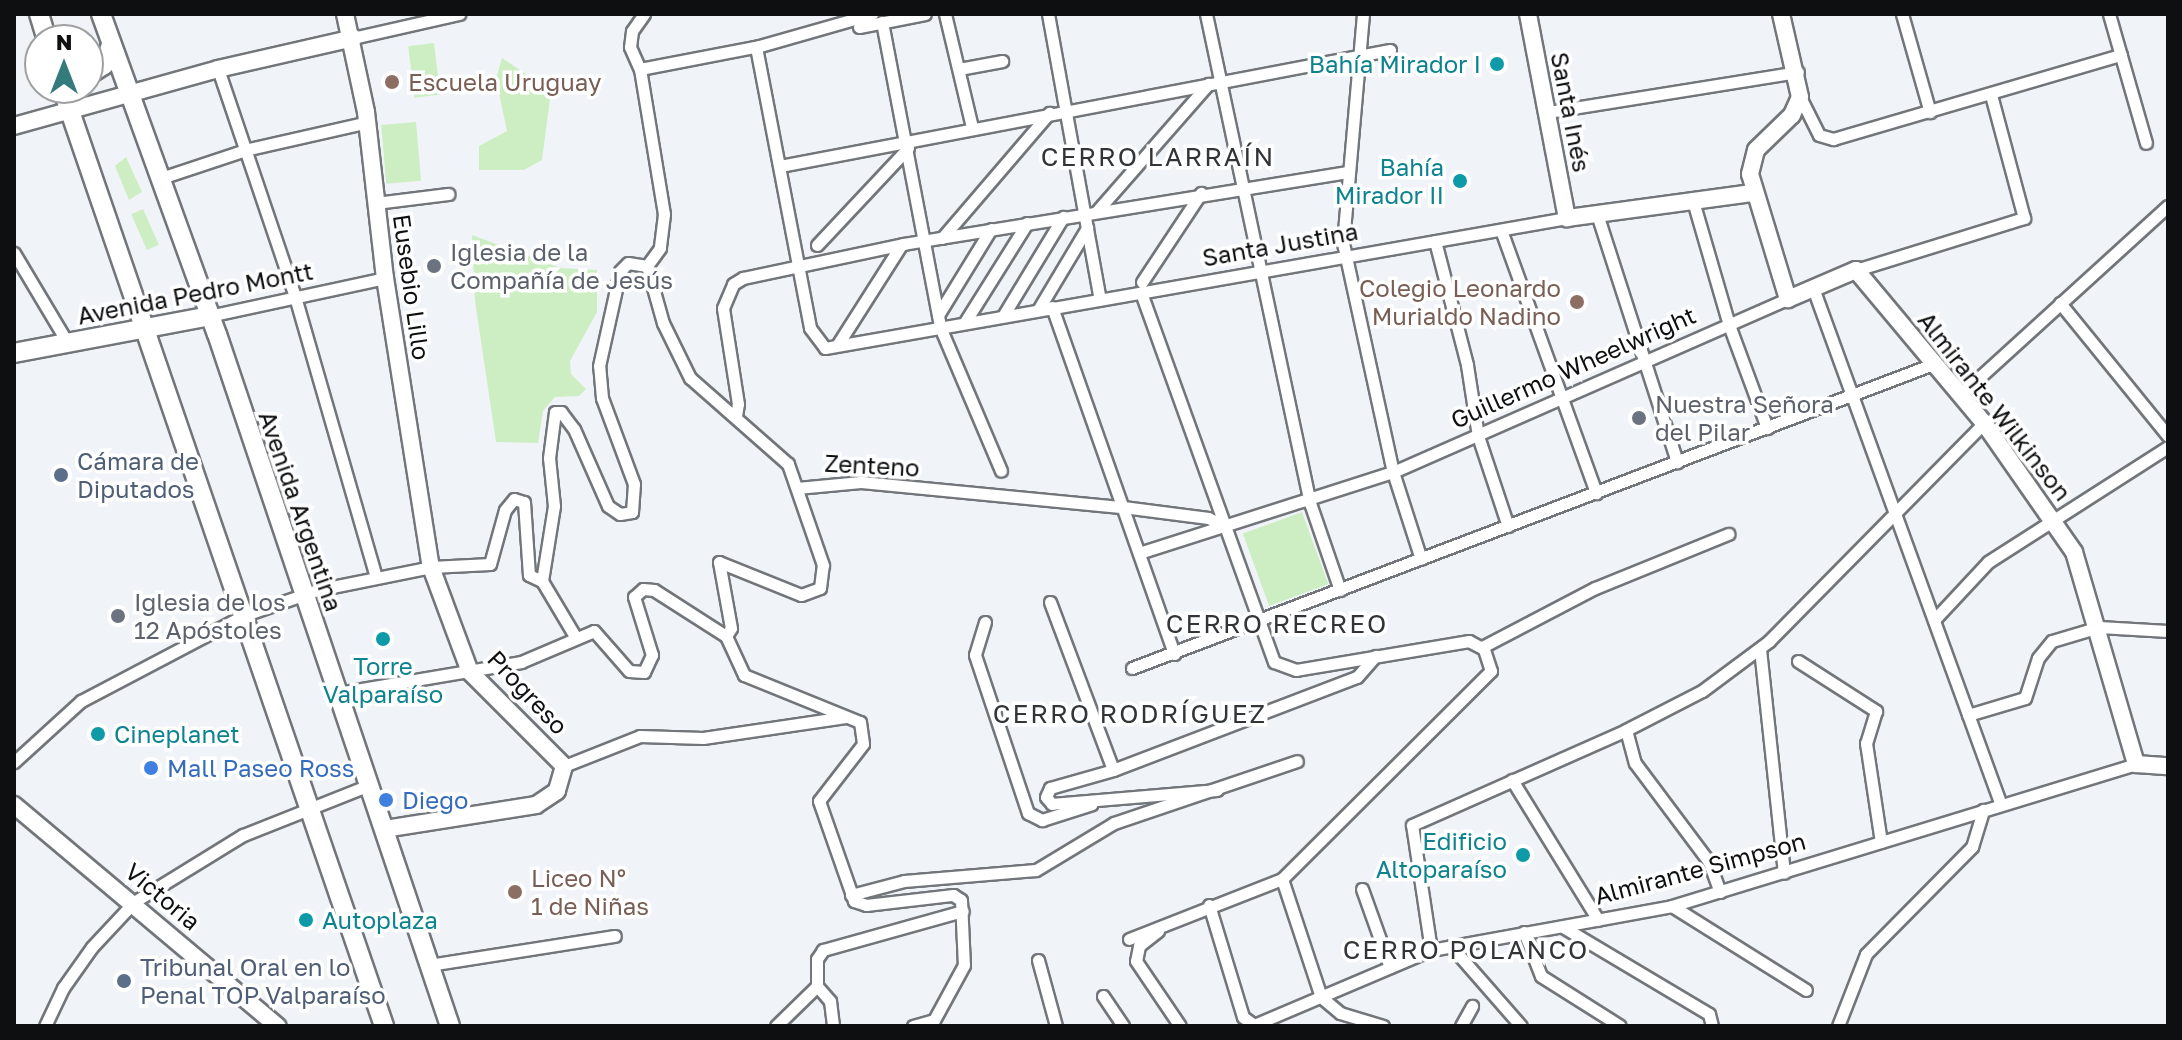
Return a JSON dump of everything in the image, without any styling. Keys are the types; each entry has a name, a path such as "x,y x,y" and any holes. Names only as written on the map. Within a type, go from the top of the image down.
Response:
{"main road":[{"name":"Avenida Argentina","path":"101,14 209,316 450,1026"},
{"path":"104,65 111,45"},
{"path":"67,104 147,327 384,1026"},
{"name":"Avenida Pedro Montt","path":"14,353 209,316"}],"street":[{"name":"Eusebio Lillo","path":"345,14 353,38 368,122 385,278 431,567"},
{"path":"14,126 218,69 459,14"},
{"path":"644,14 630,40 640,69 664,214 660,248 647,266"},
{"path":"756,47 872,14"},
{"path":"640,69 925,14"},
{"path":"945,14 972,127"},
{"path":"1038,310 1087,228 1091,212 1066,110 1048,14"},
{"path":"1206,14 1215,82 1310,503 1340,590"},
{"path":"1363,14 1348,172 1346,256 1393,472 1421,559"},
{"name":"Santa Inés","path":"1530,14 1567,218"},
{"path":"1781,14 1798,72 1800,97 1819,135 1833,139 2121,55"},
{"path":"1902,14 1930,112"},
{"path":"2109,14 2146,143"},
{"path":"882,22 939,321 1001,471"},
{"path":"756,47 796,266"},
{"path":"780,166 908,146 972,127 1390,50"},
{"path":"959,69 1002,61"},
{"path":"218,69 296,300 376,578"},
{"path":"1548,112 1798,72"},
{"path":"1091,212 1215,82"},
{"name":"Guillermo Wheelwright","path":"1139,553 1310,503 1393,472 1856,270 2024,218 1991,95"},
{"path":"1788,299 1753,193 1751,160 1792,115 1800,97"},
{"path":"942,238 1049,113"},
{"path":"161,178 245,150 368,122"},
{"path":"817,245 908,146"},
{"path":"736,416 738,404 724,322 727,294 743,278 922,241 1201,193 1348,172"},
{"path":"1201,193 1141,287 1226,526 1256,621 1274,662 1283,669 1457,641 1482,647 1595,588 1728,534"},
{"name":"Santa Justina","path":"796,266 817,344 825,348 939,321 965,322 1003,316 1100,299 1141,287 1259,273 1567,218 1753,193"},
{"path":"375,203 448,194"},
{"path":"1693,201 1729,325 1767,428"},
{"path":"1960,395 2168,206"},
{"path":"1597,214 1677,462"},
{"path":"1003,316 1063,217"},
{"path":"965,322 1027,223"},
{"path":"1087,228 1100,299"},
{"path":"939,321 991,229"},
{"path":"1501,230 1559,400 1596,493"},
{"path":"1435,241 1467,365 1478,436 1508,526"},
{"path":"838,344 901,245"},
{"path":"14,253 67,342"},
{"path":"542,581 554,515 549,458 555,412 561,412 574,429 608,506 626,514 636,506 634,484 602,398 599,366 620,271 628,263 647,266"},
{"path":"647,266 676,354 706,396 736,416 788,464 797,488"},
{"name":"Almirante Wilkinson","path":"1856,270 1984,423 2054,519 2074,552 2099,627 2136,764"},
{"name":"Avenida Pedro Montt","path":"209,316 296,300 385,278"},
{"path":"1813,288 2001,805"},
{"path":"2060,303 2168,436"},
{"path":"1052,307 1174,654"},
{"path":"1132,668 1933,364"},
{"path":"1431,950 1412,825 1626,730 1702,691 1760,649 1984,423"},
{"path":"1934,620 1988,562 2168,447"},
{"name":"Zenteno","path":"726,636 731,628 718,576 719,562 801,595 820,588 823,565 797,488 861,482 1123,507 1208,518 1226,526"},
{"path":"14,762 81,701 245,615 304,594 376,578 431,567 490,564 505,510 519,499 527,518 529,575 542,581 576,638"},
{"name":"Progreso","path":"384,829 548,799 557,791 564,766 470,672 431,567"},
{"path":"338,693 521,662 598,632 629,671 649,669 652,655 634,602 643,589 654,590 726,636 744,675 860,722 863,744 819,801 851,895 866,905 953,895 961,900 963,911 964,965 944,999 936,1023 913,1026"},
{"path":"1050,602 1113,770"},
{"path":"985,622 975,655 1032,819 1042,820 1119,794"},
{"path":"1968,715 2025,698 2044,646 2099,627 2168,631"},
{"path":"1129,939 1174,918 1282,879 1489,678 1491,664 1482,647"},
{"path":"1760,649 1784,873"},
{"path":"1217,790 1119,794 1052,804 1046,797 1050,788 1113,770 1357,677 1375,656"},
{"path":"1798,661 1876,711 1866,743 1881,842"},
{"path":"564,766 640,736 703,738 806,719 850,716"},
{"path":"1626,730 1635,763 1709,862 1720,892"},
{"path":"851,895 904,881 1036,870 1114,823 1297,761"},
{"name":"Almirante Simpson","path":"1209,905 1248,1023 1321,997 1431,950 1672,906 2136,764 2168,766"},
{"path":"1512,780 1598,920"},
{"path":"45,1026 63,988 92,947 134,902 243,835 309,805 369,785"},
{"name":"Victoria","path":"14,805 134,902 277,1026"},
{"path":"1838,1026 1866,954 1972,847 1983,810"},
{"path":"877,879 951,877"},
{"path":"1282,879 1321,997 1350,1026"},
{"path":"1362,889 1390,967"},
{"path":"1672,906 1806,990"},
{"path":"833,1026 830,1001 817,986 817,959 823,950 963,911"},
{"path":"1174,918 1139,946 1136,955 1180,1026"},
{"path":"1563,927 1700,1007 1709,1014 1712,1026"},
{"path":"1524,932 1541,976 1620,1026"},
{"path":"429,965 615,936"},
{"path":"1451,946 1521,1026"},
{"path":"1038,960 1056,1026"},
{"path":"776,1026 817,986"},
{"path":"944,999 958,990"},
{"path":"1103,996 1123,1026"},
{"path":"1461,1026 1472,1006"},
{"path":"1340,1013 1383,1026"}],"green space":[{"path":"434,43 440,95 415,98 408,46"},
{"path":"502,58 532,78 550,99 542,160 524,170 479,170 479,146 507,131 496,79"},
{"path":"416,122 421,181 386,184 381,125"},
{"path":"126,157 142,192 129,200 115,166"},
{"path":"143,209 159,245 147,250 131,214"},
{"path":"472,235 560,268 597,270 597,312 570,361 571,374 586,389 579,396 555,397 543,411 538,443 496,442 475,301"},
{"path":"1302,512 1328,584 1269,606 1243,534"}],"place":[{"name":"Bahía Mirador I","path":"1497,64"},
{"name":"Escuela Uruguay","path":"392,82"},
{"name":"Bahía Mirador II","path":"1460,181"},
{"name":"Iglesia de la Compañía de Jesús","path":"434,266"},
{"name":"Colegio Leonardo Murialdo Nadino","path":"1577,302"},
{"name":"Nuestra Señora del Pilar","path":"1639,418"},
{"name":"Cámara de Diputados","path":"61,475"},
{"name":"Iglesia de los 12 Apóstoles","path":"118,616"},
{"name":"Torre Valparaíso","path":"383,639"},
{"name":"Cineplanet","path":"98,734"},
{"name":"Mall Paseo Ross","path":"151,768"},
{"name":"Diego","path":"386,800"},
{"name":"Edificio Altoparaíso","path":"1523,855"},
{"name":"Liceo N° 1 de Niñas","path":"515,892"},
{"name":"Autoplaza","path":"306,920"},
{"name":"Tribunal Oral en lo Penal TOP Valparaíso","path":"124,981"}],"district":[{"name":"CERRO LARRAÍN","path":"1158,157"},
{"name":"CERRO RECREO","path":"1277,624"},
{"name":"CERRO RODRÍGUEZ","path":"1130,714"},
{"name":"CERRO POLANCO","path":"1466,950"}]}
